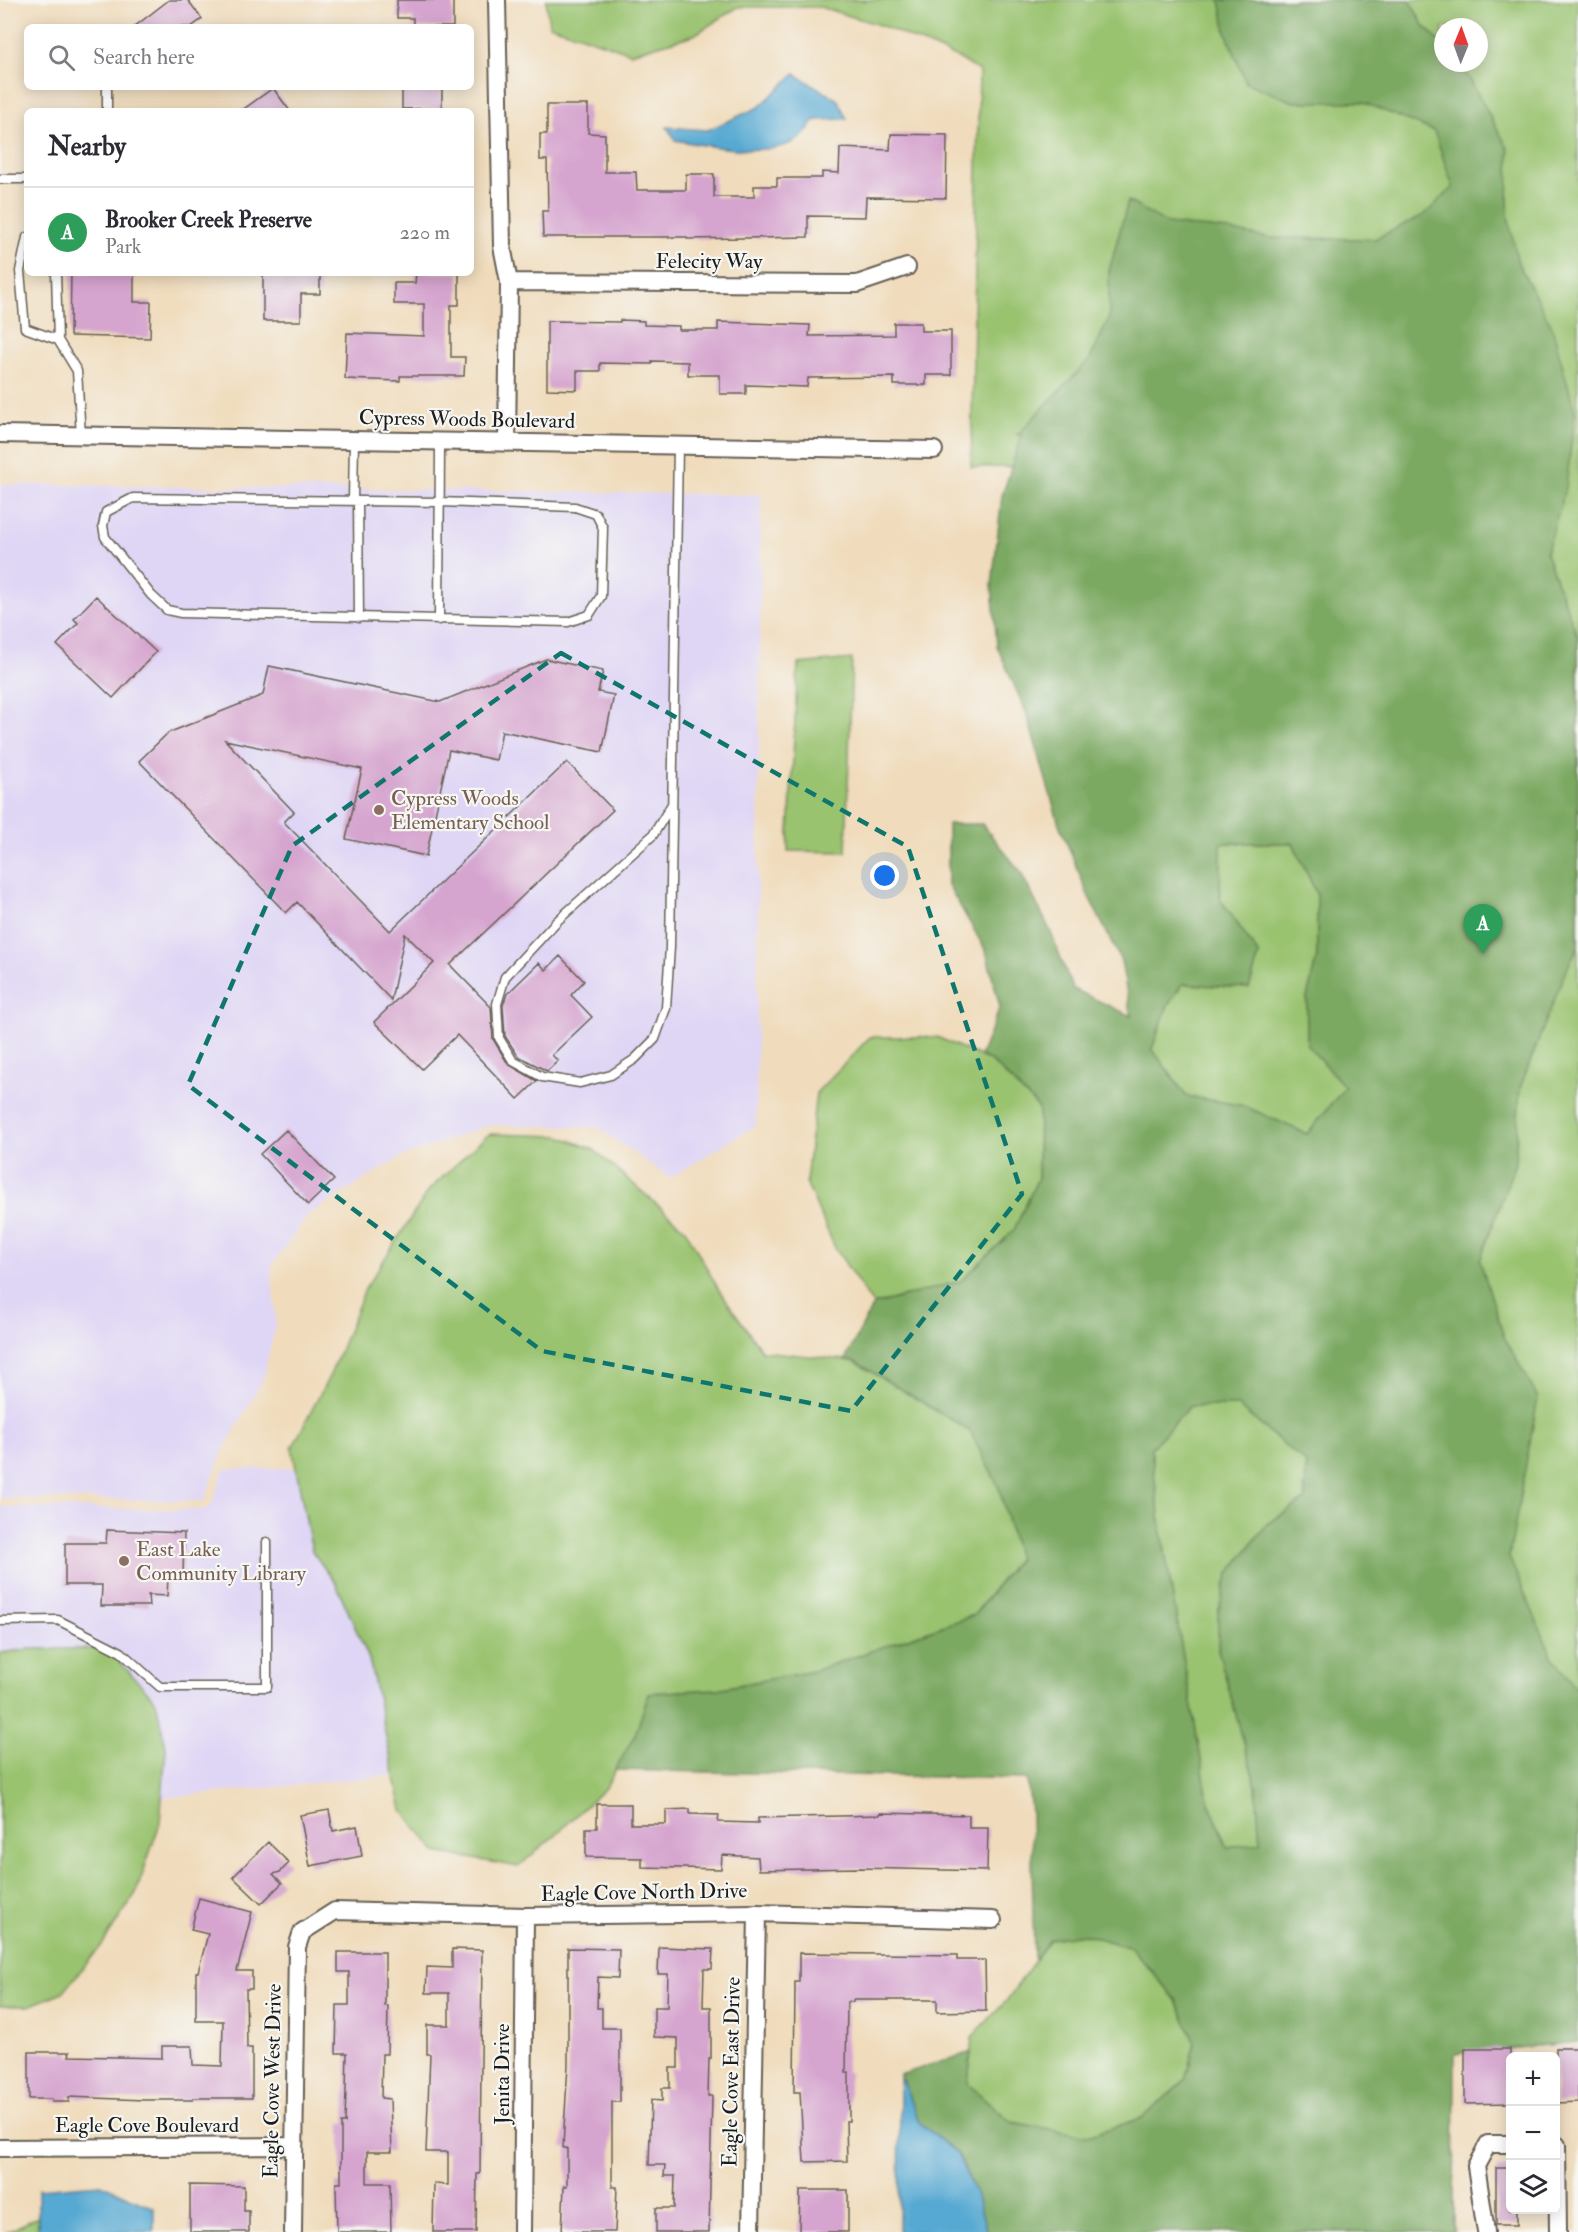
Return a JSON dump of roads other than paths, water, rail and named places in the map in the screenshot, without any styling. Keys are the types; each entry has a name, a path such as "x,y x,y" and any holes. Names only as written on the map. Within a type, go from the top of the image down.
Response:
{"street":[{"path":"497,0 502,246 509,282 507,443"},
{"name":"Felecity Way","path":"509,282 857,284 907,267"},
{"name":"Cypress Woods Boulevard","path":"0,434 934,450"},
{"name":"Eagle Cove North Drive","path":"302,1932 335,1911 525,1916 757,1913 993,1920"},
{"name":"Eagle Cove East Drive","path":"751,2232 757,1913"},
{"name":"Jenita Drive","path":"522,2232 525,1916"},
{"name":"Eagle Cove West Drive","path":"293,2232 297,1947 302,1932"},
{"path":"1486,2232 1476,2166 1488,2144 1506,2144"},
{"name":"Eagle Cove Boulevard","path":"0,2148 294,2146"},
{"path":"1557,2160 1558,2232"}],"lane":[{"path":"106,90 107,108"},
{"path":"0,179 24,179"},
{"path":"24,252 20,271 25,328 58,340"},
{"path":"56,276 58,340 77,371 81,436"},
{"path":"354,440 359,618"},
{"path":"439,620 440,442"},
{"path":"672,804 653,835 557,921 505,977 497,1004 499,1038 513,1061 542,1077 580,1083 611,1075 635,1059 655,1039 666,1008 672,804 678,446"},
{"path":"133,498 356,501 575,507 596,514 603,528 602,596 589,615 568,622 189,615 167,610 151,596 105,537 103,526 106,512 133,498"},
{"path":"0,1621 58,1620 122,1652 160,1687 267,1687 267,1542"}],"water":[{"path":"795,74 838,100 847,119 816,120 800,138 788,144 757,149 721,148 675,140 667,127 708,130 759,107"},
{"path":"900,2075 919,2122 957,2154 977,2197 987,2232 899,2232"},
{"path":"101,2184 154,2208 154,2232 38,2232 38,2189"}],"place":[{"name":"Cypress Woods Elementary School","path":"379,810"},
{"name":"Brooker Creek Preserve","path":"1483,954"},
{"name":"East Lake Community Library","path":"124,1561"}]}
